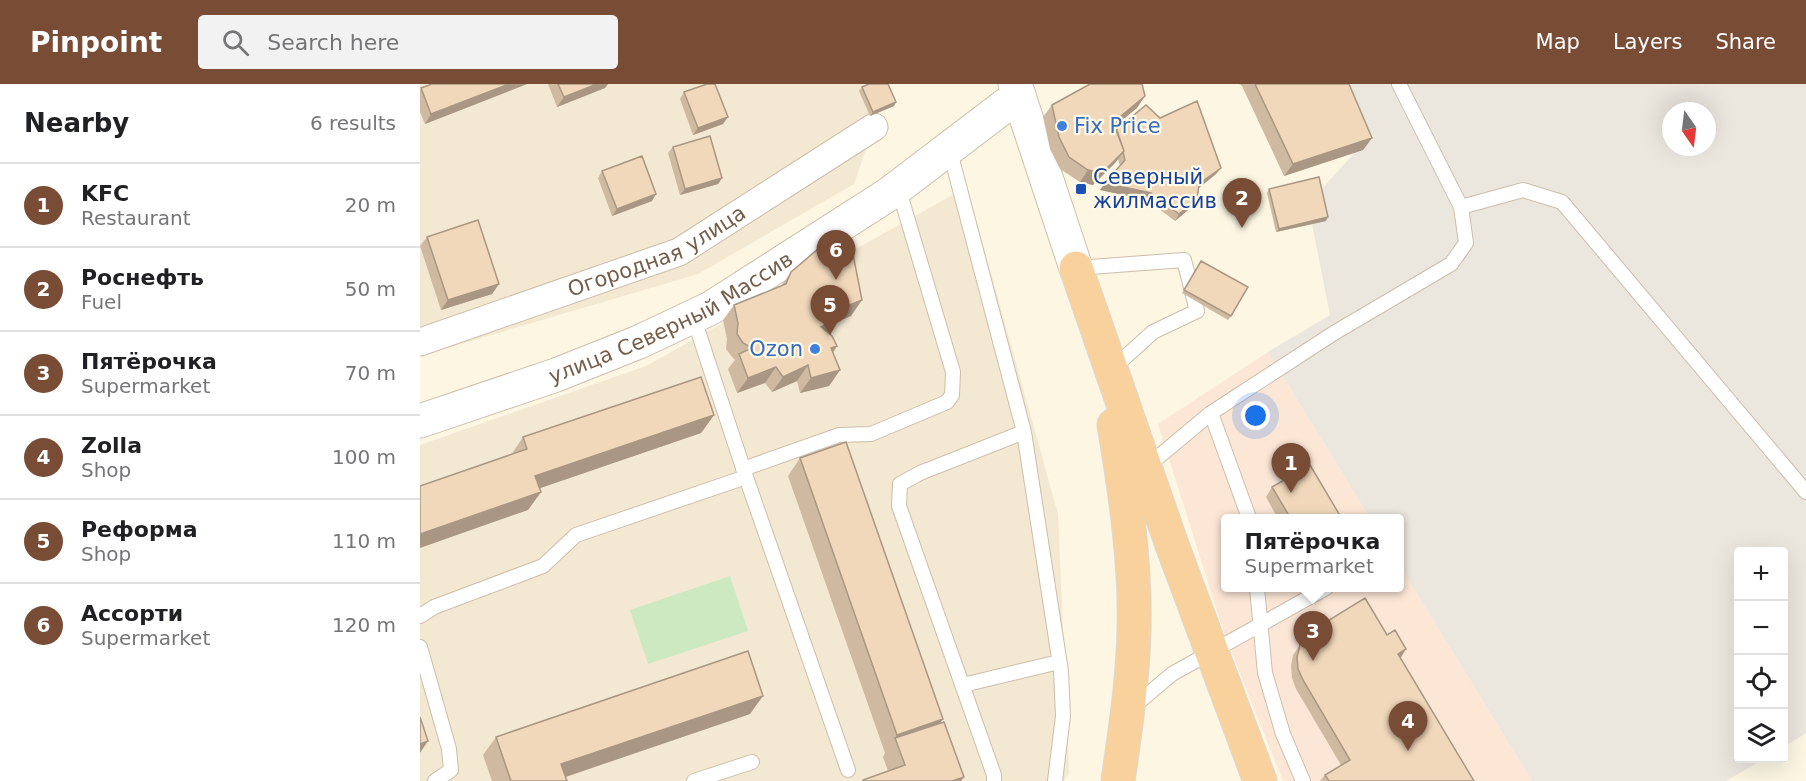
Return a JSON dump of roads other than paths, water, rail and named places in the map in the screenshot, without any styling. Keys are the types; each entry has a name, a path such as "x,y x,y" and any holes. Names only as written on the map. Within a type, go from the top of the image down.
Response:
{"highway":[{"path":"1076,268 1109,377 1145,468 1260,781"},
{"path":"1109,377 1130,550 1134,630 1118,781"}],"street":[{"name":"улица Северный Массив","path":"420,421 556,375 639,342 711,308 898,187 949,148 1017,90"},
{"path":"1017,90 1076,268"},
{"name":"Огородная улица","path":"420,342 679,252 874,127"}],"lane":[{"path":"1145,468 1211,413 1334,333 1451,264 1466,243 1461,207 1399,84"},
{"path":"949,148 1024,432 1059,662 1063,716 1055,781"},
{"path":"420,616 434,607 543,566 576,535 745,473 839,435 871,434 947,402 952,395 953,372 898,187"},
{"path":"1461,207 1523,190 1562,202 1806,492"},
{"path":"1076,268 1184,260 1197,311 1153,332 1109,377"},
{"path":"693,316 848,770"},
{"path":"1211,413 1247,514"},
{"path":"994,781 994,775 963,685 899,506 900,484 920,473 1024,432"},
{"path":"1257,592 1264,673 1283,734 1303,781"},
{"path":"1127,713 1172,674 1319,592"},
{"path":"420,647 449,749 451,770 435,781"},
{"path":"963,685 1059,662"},
{"path":"694,781 752,762"}],"place":[{"name":"Fix Price","path":"1062,126"},
{"name":"Северный жилмассив","path":"1081,189"},
{"name":"Роснефть","path":"1242,228"},
{"name":"Ассорти","path":"836,280"},
{"name":"Реформа","path":"830,335"},
{"name":"Ozon","path":"815,349"},
{"name":"KFC","path":"1291,493"},
{"name":"Пятёрочка","path":"1313,661"},
{"name":"Zolla","path":"1408,751"}]}
